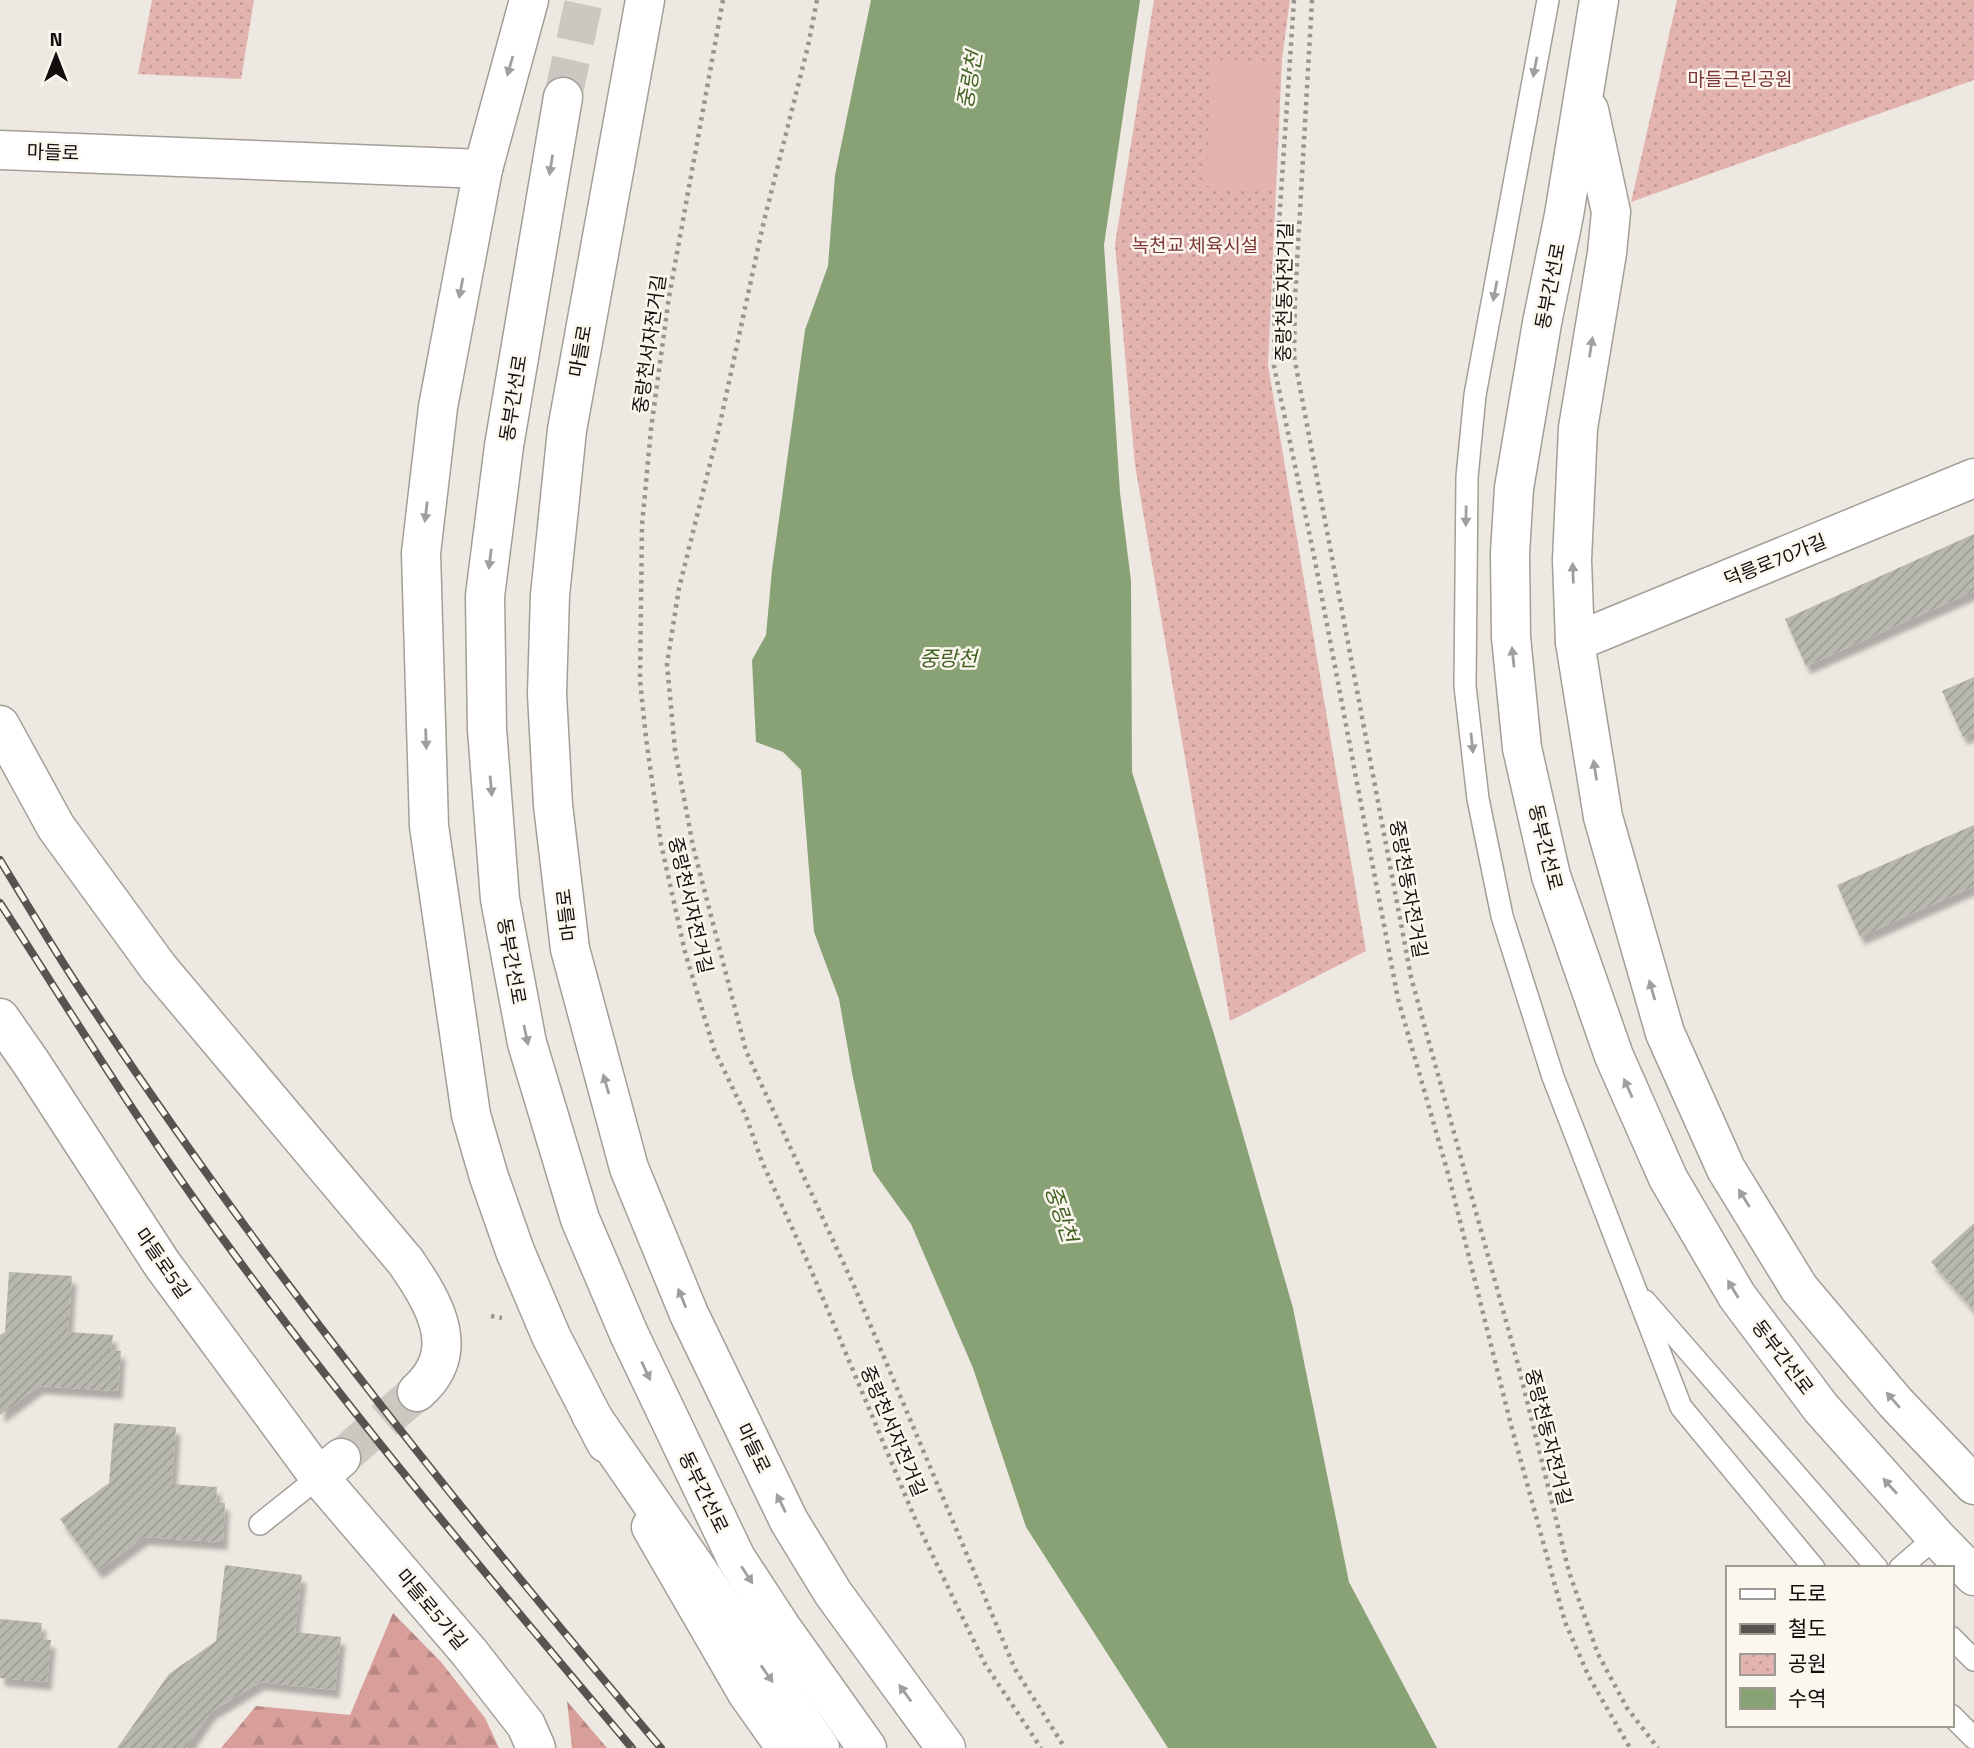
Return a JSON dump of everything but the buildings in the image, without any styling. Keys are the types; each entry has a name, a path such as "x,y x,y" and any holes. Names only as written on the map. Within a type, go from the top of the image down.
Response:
{"main road":[{"path":"529,0 483,170 438,407 421,553 429,825 471,1115 515,1251 551,1336 686,1590 747,1693 786,1748"},
{"name":"마들로","path":"645,0 567,430 550,595 547,694 553,805 570,949 629,1168 689,1314 789,1521 834,1593 946,1748"},
{"name":"동부간선로","path":"1599,0 1564,215 1542,323 1514,488 1510,553 1511,637 1522,748 1551,876 1614,1056 1668,1178 1737,1296 1821,1408 1974,1576"},
{"path":"1584,88 1611,212 1578,428 1572,560 1575,642 1603,817 1631,919 1665,1033 1726,1169 1799,1288 1895,1402 1974,1485"},
{"name":"동부간선로","path":"563,97 505,446 485,596 487,729 500,899 527,1043 580,1219 629,1334 736,1558 781,1627 867,1748"},
{"name":"마들로","path":"0,150 483,170"},
{"name":"덕릉로70가길","path":"1575,642 1974,478"},
{"path":"0,725 56,827 158,967 406,1262 431,1300 440,1325 441,1357 428,1382 417,1392"},
{"name":"마들로5길","path":"0,1018 162,1264 330,1467"},
{"path":"591,1415 820,1748"},
{"name":"마들로5가길","path":"330,1467 526,1725 536,1748"}],"lane":[{"path":"1548,0 1475,395 1467,477 1465,686 1478,799 1502,916 1553,1077 1681,1407 1812,1566"},
{"path":"1634,1288 1875,1566"},
{"path":"260,1524 330,1467"},
{"path":"1902,1566 1936,1537"},
{"path":"1953,1639 1974,1660"},
{"path":"1953,1717 1974,1738"}],"path":[{"name":"중랑천서자전거길","path":"723,0 669,297 651,429 642,525 640,681 661,844 685,952 714,1049 746,1116 767,1174 809,1265 916,1521 985,1664 1041,1748"},
{"path":"817,0 808,47 763,225 719,428 679,588 667,664 675,750 693,846 746,1051 854,1286 1015,1668 1065,1748"},
{"path":"1294,0 1275,283 1274,366 1398,999 1449,1177 1564,1622 1576,1652 1630,1748"},
{"name":"중랑천동자전거길","path":"1312,0 1294,356 1405,950 1519,1368 1569,1572 1598,1654 1627,1708 1658,1748"}],"green space":[{"path":"152,0 254,0 241,79 138,74"},
{"name":"녹천교 체육시설","path":"1154,0 1290,0 1282,59 1268,365 1366,951 1230,1021 1135,465 1115,244"},
{"name":"마들근린공원","path":"1677,0 1974,0 1974,80 1631,202"},
{"path":"1211,60 1276,61 1272,188 1206,186"},
{"path":"393,1613 441,1662 485,1718 499,1748 221,1748 256,1706 350,1715"},
{"path":"567,1701 607,1748 572,1748"}],"water":[{"name":"중랑천","path":"871,0 1140,0 1104,245 1120,493 1131,581 1132,772 1214,1034 1293,1308 1349,1582 1437,1748 1168,1748 1026,1527 973,1368 911,1224 873,1171 839,999 814,932 801,770 783,752 756,742 752,660 766,635 772,570 805,330 828,266 835,175"}],"tunnel":[{"path":"563,97 584,0"},
{"path":"341,1458 417,1392"}],"railway":[{"path":"0,860 66,968 143,1083 284,1279 431,1469 661,1748"},
{"path":"0,903 167,1160 274,1308 424,1499 632,1748"}]}
